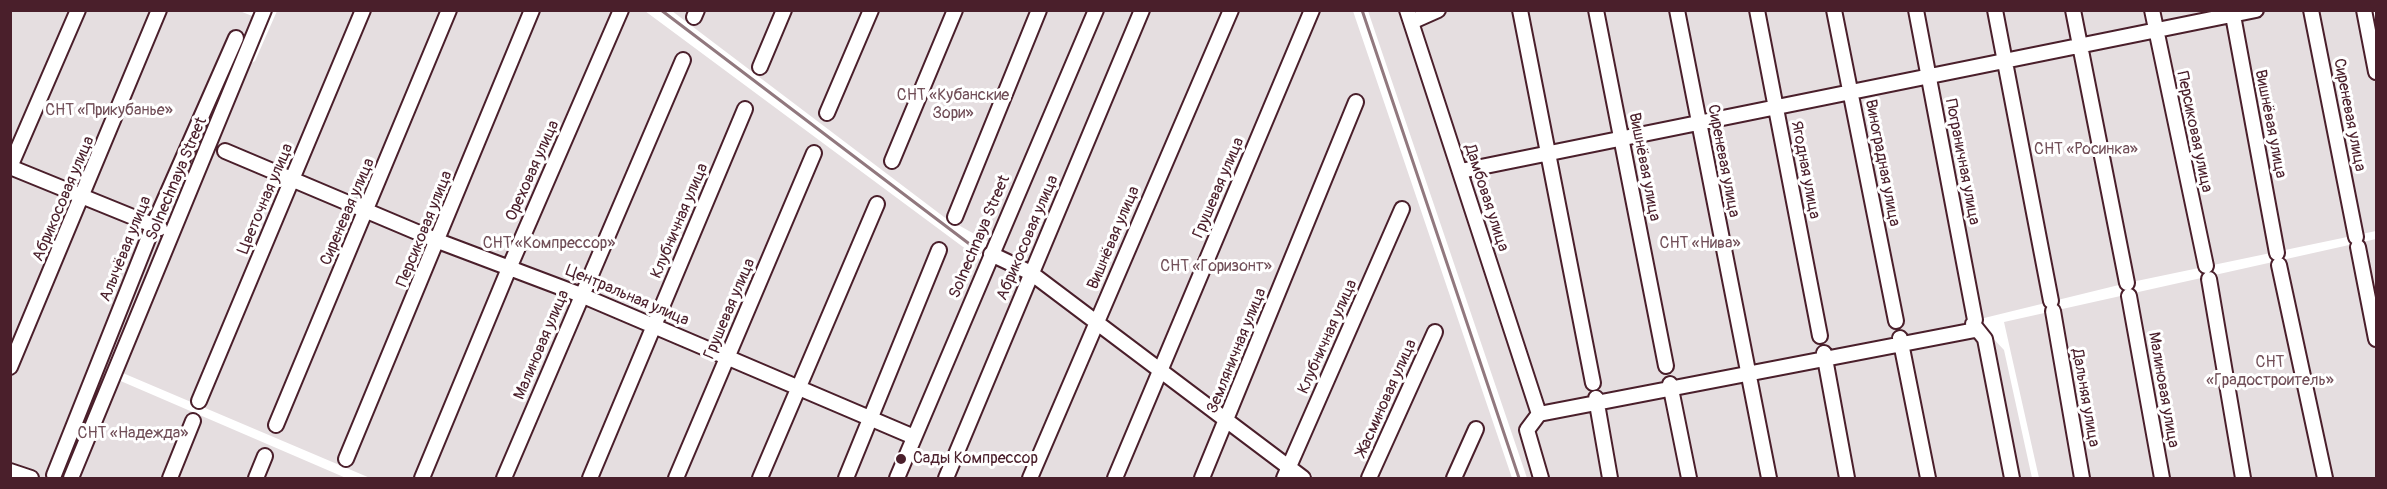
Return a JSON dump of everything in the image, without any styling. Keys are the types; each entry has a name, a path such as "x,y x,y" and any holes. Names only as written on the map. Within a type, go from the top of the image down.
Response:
{"street":[{"path":"78,10 10,167 83,199 154,224 172,236"},
{"name":"Абрикосовая улица","path":"10,367 83,199 159,10"},
{"name":"Solnechnaya Street","path":"71,478 264,10"},
{"name":"Цветочная улица","path":"199,401 363,10"},
{"name":"Сиреневая улица","path":"276,425 449,10"},
{"name":"Персиковая улица","path":"346,459 532,10"},
{"name":"Ореховая улица","path":"422,478 510,266 621,10"},
{"path":"760,67 784,10"},
{"path":"827,113 871,10"},
{"path":"892,161 955,10"},
{"path":"955,217 1039,10"},
{"name":"Solnechnaya Street","path":"897,478 1096,10"},
{"name":"Абрикосовая улица","path":"946,478 1142,10"},
{"name":"Вишнёвая улица","path":"1030,478 1231,10"},
{"name":"Грушевая улица","path":"1115,478 1312,10"},
{"path":"1409,16 1438,10"},
{"path":"1520,10 1593,383"},
{"name":"Вишнёвая улица","path":"1596,10 1666,366"},
{"name":"Сиреневая улица","path":"1677,10 1750,378"},
{"name":"Ягодная улица","path":"1757,10 1820,336"},
{"name":"Виноградная улица","path":"1834,10 1896,321"},
{"name":"Пограничная улица","path":"1916,10 1977,328 2012,478"},
{"path":"1995,10 2004,61"},
{"path":"2073,10 2080,45"},
{"name":"Персиковая улица","path":"2152,10 2208,273 2243,478"},
{"path":"1461,171 2232,13 2256,10"},
{"name":"Сиреневая улица","path":"2311,10 2376,339"},
{"name":"Вишнёвая улица","path":"2232,13 2278,260 2325,478"},
{"path":"2369,15 2376,72"},
{"name":"Дамбовая улица","path":"1409,16 1539,414"},
{"name":"Алычёвая улица","path":"54,476 154,224 236,38"},
{"name":"Малиновая улица","path":"2080,45 2163,478"},
{"name":"Малиновая улица","path":"504,478 683,60"},
{"name":"Дальняя улица","path":"2004,61 2052,307 2082,478"},
{"name":"Земляничная улица","path":"1202,478 1356,102"},
{"name":"Клубничная улица","path":"590,478 745,109"},
{"name":"Центральная улица","path":"225,151 438,241 510,266 654,325 914,437"},
{"name":"Грушевая улица","path":"676,478 814,153"},
{"path":"760,478 877,204"},
{"name":"Клубничная улица","path":"1287,473 1402,209"},
{"path":"846,478 939,250"},
{"path":"991,254 1031,273 1226,422 1287,473 1304,478"},
{"path":"1541,478 1527,430 1539,414 1750,378 1977,328"},
{"name":"Жасминовая улица","path":"1369,478 1435,332"},
{"path":"1901,345 1928,478"},
{"path":"1825,360 1847,478"},
{"path":"1750,378 1769,478"},
{"path":"1671,391 1689,478"},
{"path":"1597,405 1610,478"},
{"path":"170,478 194,421"},
{"path":"1454,478 1476,429"},
{"path":"256,478 265,456"},
{"path":"10,471 31,478"}],"green space":[{"name":"СНТ «Прикубанье»","path":"237,10 255,17 60,478 11,478 10,11"},
{"path":"277,11 645,11 986,264 994,245 944,217 672,11 1353,11 1512,478 370,478 111,368 236,72 255,61"},
{"name":"СНТ «Нива»","path":"1368,11 2364,11 2376,72 2376,231 2127,283 1976,320 2004,350 2032,478 1527,478"},
{"name":"СНТ «Градостроитель»","path":"2376,239 2376,478 2039,478 2004,322"},
{"name":"СНТ «Надежда»","path":"109,376 346,478 67,478"}],"waterway":[{"path":"661,10 980,252"},
{"path":"1362,10 1519,478"}],"place":[{"name":"Сады Компрессор","path":"901,459"}],"park label":[{"name":"СНТ «Кубанские Зори»","path":"953,105"},
{"name":"СНТ «Росинка»","path":"2086,150"},
{"name":"СНТ «Компрессор»","path":"549,244"},
{"name":"СНТ «Горизонт»","path":"1216,267"}]}
